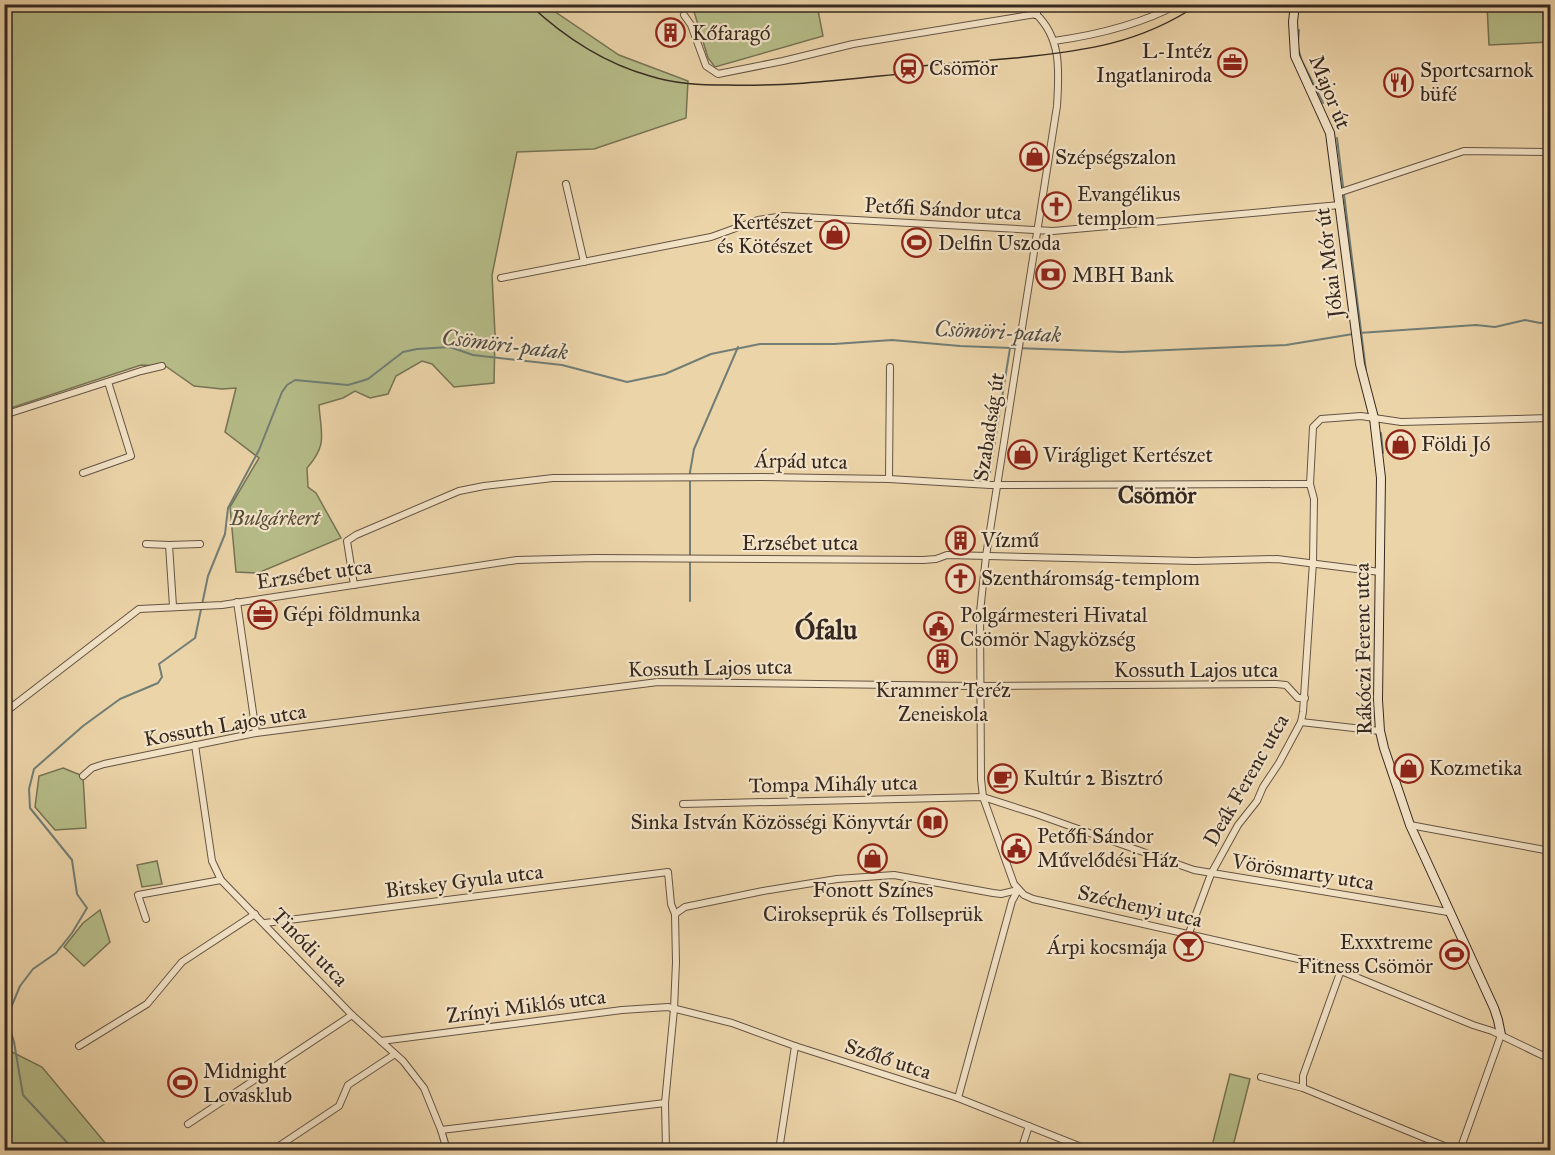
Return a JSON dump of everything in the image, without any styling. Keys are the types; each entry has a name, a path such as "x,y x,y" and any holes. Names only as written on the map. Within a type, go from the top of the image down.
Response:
{"street":[{"path":"1054,41 1090,36 1166,11 1178,4"},
{"name":"Major út","path":"1295,4 1293,22 1295,56 1330,133 1343,192"},
{"name":"Szabadság út","path":"1018,890 1005,861 983,797 979,685 980,612 986,556 1057,106 1059,60 1054,41 1046,24 1023,5"},
{"path":"684,15 691,25 706,66 718,74 853,44 1036,14"},
{"path":"1343,192 1464,151 1551,152"},
{"path":"567,184 584,262"},
{"name":"Jókai Mór út","path":"1343,192 1340,205 1355,333 1360,364 1374,418"},
{"name":"Petőfi Sándor utca","path":"501,278 711,237 758,220 784,216 1053,231 1340,205"},
{"path":"4,415 162,366"},
{"path":"889,479 890,367"},
{"path":"82,473 131,456 108,382"},
{"name":"Deák Ferenc utca","path":"1189,933 1210,874 1238,825 1257,801 1263,787 1280,763 1301,722 1305,699 1313,562 1314,499 1310,484 1311,430 1322,419 1361,416 1374,418"},
{"path":"1374,418 1401,422 1551,418"},
{"name":"Rákóczi Ferenc utca","path":"1374,418 1381,478 1378,700 1380,731 1410,825 1494,1008 1501,1035"},
{"name":"Árpád utca","path":"354,585 347,541 459,491 553,478 763,477 889,479 998,485 1310,484"},
{"path":"146,544 200,544"},
{"path":"169,545 173,606"},
{"name":"Erzsébet utca","path":"4,713 139,609 222,605 517,560 691,558 923,560 947,555 1195,561 1277,559 1380,572"},
{"path":"237,602 256,733"},
{"name":"Kossuth Lajos utca","path":"83,776 92,768 104,764 256,733 658,682 979,685 1276,684 1286,685 1298,698 1305,699"},
{"path":"4,700 11,707"},
{"path":"1301,722 1380,731"},
{"name":"Tinódi utca","path":"195,745 212,861 221,880 352,1015 395,1054 424,1088 447,1150"},
{"name":"Tompa Mihály utca","path":"683,804 983,797"},
{"name":"Vörösmarty utca","path":"983,797 1210,874 1449,912"},
{"path":"1410,825 1551,851"},
{"name":"Bitskey Gyula utca","path":"265,923 668,872 671,904 675,914"},
{"name":"Széchenyi utca","path":"675,914 685,907 763,891 868,876 894,875 1001,894 1018,890 1033,899 1316,962 1501,1035 1551,1059"},
{"path":"146,918 138,895 221,880"},
{"path":"958,1098 1011,904 1018,890"},
{"path":"79,1046 147,1004 182,962 255,914"},
{"path":"666,1150 665,1103 674,1009 675,914"},
{"path":"1303,1088 1303,1076 1341,970"},
{"name":"Zrínyi Miklós utca","path":"381,1041 622,1010 668,1007 674,1009"},
{"name":"Szőlő utca","path":"674,1009 732,1023 795,1046 958,1098 1089,1150"},
{"path":"188,1124 352,1015"},
{"path":"1460,1150 1501,1035"},
{"path":"779,1150 795,1046"},
{"path":"273,1150 339,1106 348,1085 395,1054"},
{"path":"1261,1077 1303,1088 1454,1150"},
{"path":"441,1130 665,1103"},
{"path":"1021,1150 1029,1126"}],"green space":[{"name":"Bulgárkert","path":"5,5 545,5 619,55 688,81 686,118 594,149 517,152 492,275 495,334 494,383 454,387 432,364 422,361 396,376 388,394 370,398 355,391 343,398 319,405 322,439 314,460 307,468 308,487 316,493 341,538 258,573 236,572 230,507 259,458 225,432 236,388 194,386 164,365 141,365 5,410"},
{"path":"692,5 817,5 823,36 715,67 708,58"},
{"path":"1487,5 1550,5 1550,42 1489,45"},
{"path":"63,768 83,776 86,828 55,830 35,807 39,776"},
{"path":"157,861 162,884 142,887 137,865"},
{"path":"100,910 110,942 84,966 64,947 83,923"},
{"path":"4,1048 42,1067 111,1150 5,1150"},
{"path":"1230,1074 1250,1079 1232,1150 1211,1150"}],"waterway":[{"path":"1298,42 1299,30"},
{"path":"1298,48 1323,103"},
{"path":"1337,138 1366,371"},
{"name":"Csömöri-patak","path":"1359,333 1476,325 1495,327 1525,320 1550,322"},
{"name":"Csömöri-patak","path":"74,1150 23,1095 10,1029 10,1010 20,986 33,969 56,953 72,933 87,908 77,894 72,860 30,808 29,789 34,769 83,726 120,699 158,683 162,677 159,664 195,638 208,576 225,534 228,508 259,450 282,392 287,385 295,380 348,385 368,379 403,352 450,347 473,355 562,365 627,382 665,374 711,354 760,344 834,344 892,340 960,346 1122,352 1286,345 1353,334"},
{"path":"690,601 690,472 694,449 738,347"},
{"path":"990,472 1010,348"},
{"path":"1381,433 1383,453"}],"tram line":[{"path":"529,4 585,48 633,71 669,81 708,85 773,85 910,73"},
{"path":"909,67 1015,58 1088,48 1133,37 1177,18 1199,4"}],"place":[{"name":"Kőfaragó","path":"671,33"},
{"name":"L-Intéz Ingatlaniroda","path":"1233,63"},
{"name":"Csömör","path":"908,68"},
{"name":"Sportcsarnok büfé","path":"1399,82"},
{"name":"Szépségszalon","path":"1034,157"},
{"name":"Evangélikus templom","path":"1056,206"},
{"name":"Kertészet és Kötészet","path":"834,234"},
{"name":"Delfin Uszoda","path":"917,243"},
{"name":"MBH Bank","path":"1051,275"},
{"name":"Földi Jó","path":"1400,444"},
{"name":"Virágliget Kertészet","path":"1022,455"},
{"name":"Vízmű","path":"960,540"},
{"name":"Szentháromság-templom","path":"960,578"},
{"name":"Gépi földmunka","path":"262,614"},
{"name":"Polgármesteri Hivatal Csömör Nagyközség","path":"939,627"},
{"name":"Krammer Teréz Zeneiskola","path":"943,659"},
{"name":"Kozmetika","path":"1408,768"},
{"name":"Kultúr 2 Bisztró","path":"1002,778"},
{"name":"Sinka István Közösségi Könyvtár","path":"933,822"},
{"name":"Petőfi Sándor Művelődési Ház","path":"1016,848"},
{"name":"Fonott Színes Cirokseprük és Tollseprük","path":"873,859"},
{"name":"Árpi kocsmája","path":"1188,947"},
{"name":"Exxxtreme Fitness Csömör","path":"1454,954"},
{"name":"Midnight Lovasklub","path":"182,1083"}],"district":[{"name":"Csömör","path":"1157,495"},
{"name":"Ófalu","path":"826,630"}]}
